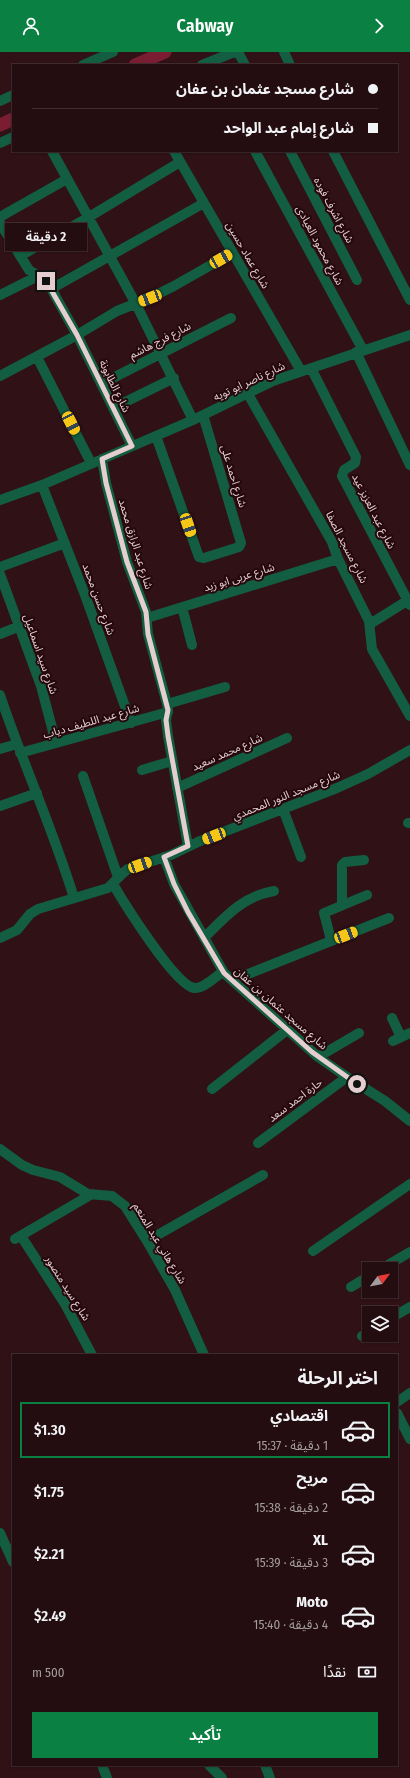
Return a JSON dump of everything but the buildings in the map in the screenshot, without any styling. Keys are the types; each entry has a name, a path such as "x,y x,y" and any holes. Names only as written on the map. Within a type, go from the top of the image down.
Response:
{"street":[{"path":"85,64 113,52"},
{"path":"206,64 234,52"},
{"path":"238,52 244,64"},
{"path":"284,52 290,64"},
{"path":"0,101 12,95"},
{"path":"0,143 12,137"},
{"path":"53,152 111,256 162,353 193,420"},
{"name":"شارع عماد حسين","path":"175,152 301,371"},
{"name":"شارع محمود العيادى","path":"257,152 360,351 410,465"},
{"name":"شارع اشرف فوده","path":"291,152 357,280"},
{"path":"334,152 410,300"},
{"path":"20,256 89,218 180,162"},
{"path":"0,217 67,178"},
{"path":"51,289 204,204"},
{"name":"شارع الطابونة","path":"0,223 29,270 46,281 51,289 77,335 132,446"},
{"path":"0,376 77,335 117,311 136,304 174,286 232,253"},
{"path":"0,295 38,276"},
{"name":"شارع فرج هاشم","path":"101,384 231,318"},
{"name":"شارع ناصر ابو تويه","path":"0,500 42,485 193,420 272,381 410,335"},
{"path":"37,357 91,463"},
{"name":"شارع عبد العزيز عيد","path":"311,368 356,457 355,463 344,470 342,476 409,602"},
{"path":"113,408 174,378"},
{"name":"شارع مسجد الصفا","path":"248,394 332,542 338,559 360,600 370,624 372,649 410,716"},
{"name":"شارع احمد على","path":"156,436 199,557 204,558 237,548 241,543 203,415"},
{"name":"شارع عبد الرازق محمد","path":"102,459 106,483 127,562 147,618 148,634 167,708 166,720 172,761 188,846"},
{"name":"شارع حسن محمد","path":"42,485 65,543 131,723"},
{"path":"0,567 65,543"},
{"name":"شارع عربى ابو زيد","path":"147,618 338,559"},
{"name":"شارع سيد اسماعيل","path":"0,574 41,686 56,743"},
{"path":"370,624 409,602"},
{"path":"182,607 192,645"},
{"path":"0,634 20,626"},
{"name":"شارع عبد اللطيف دياب","path":"20,754 131,723 225,687"},
{"path":"1,699 20,754 60,852 74,898"},
{"name":"شارع محمد سعيد","path":"177,788 287,738"},
{"path":"0,750 17,744"},
{"name":"شارع مسجد النور المحمدي","path":"0,938 17,930 30,914 38,909 108,888 128,870 164,857 368,774 410,750"},
{"path":"142,770 172,761"},
{"path":"82,776 115,881 136,921 181,980 192,987 198,988 221,973 224,973"},
{"path":"0,806 37,793"},
{"path":"283,809 301,857"},
{"name":"شارع مسجد عثمان بن عفان","path":"164,857 174,884 224,973 318,1057 384,1101 410,1121"},
{"path":"342,905 342,865 346,862 364,860"},
{"path":"204,938 242,903 255,896 274,891"},
{"path":"331,940 324,913 367,895"},
{"path":"233,980 389,918"},
{"path":"392,1018 401,1037"},
{"path":"212,1089 288,1030"},
{"path":"318,1057 359,1033"},
{"name":"حارة احمد سعد","path":"258,1143 346,1077"},
{"name":"شارع هاني عبد المنعم","path":"0,1149 22,1165 33,1170 60,1177 84,1192 112,1196 125,1206 147,1240 175,1290 204,1354"},
{"path":"147,1240 263,1175"},
{"path":"313,1251 410,1184"},
{"name":"شارع سيد منصور","path":"91,1354 65,1304 18,1238 92,1194"},
{"path":"393,1262 410,1252"},
{"path":"351,1286 362,1280"},
{"path":"398,1314 410,1307"},
{"path":"398,1415 410,1439"},
{"path":"0,1533 12,1560"},
{"path":"102,1766 107,1778"},
{"path":"210,1766 222,1778"},
{"path":"265,1766 270,1778"}],"waterway":[{"path":"137,64 165,52"},
{"path":"0,125 12,119"}],"route":[{"path":"46,281 77,335 132,446 102,459 106,483 127,562 146,612 148,634 168,710 166,720 168,736 188,846 164,857 174,884 188,912 224,973 312,1052 357,1084"}]}
